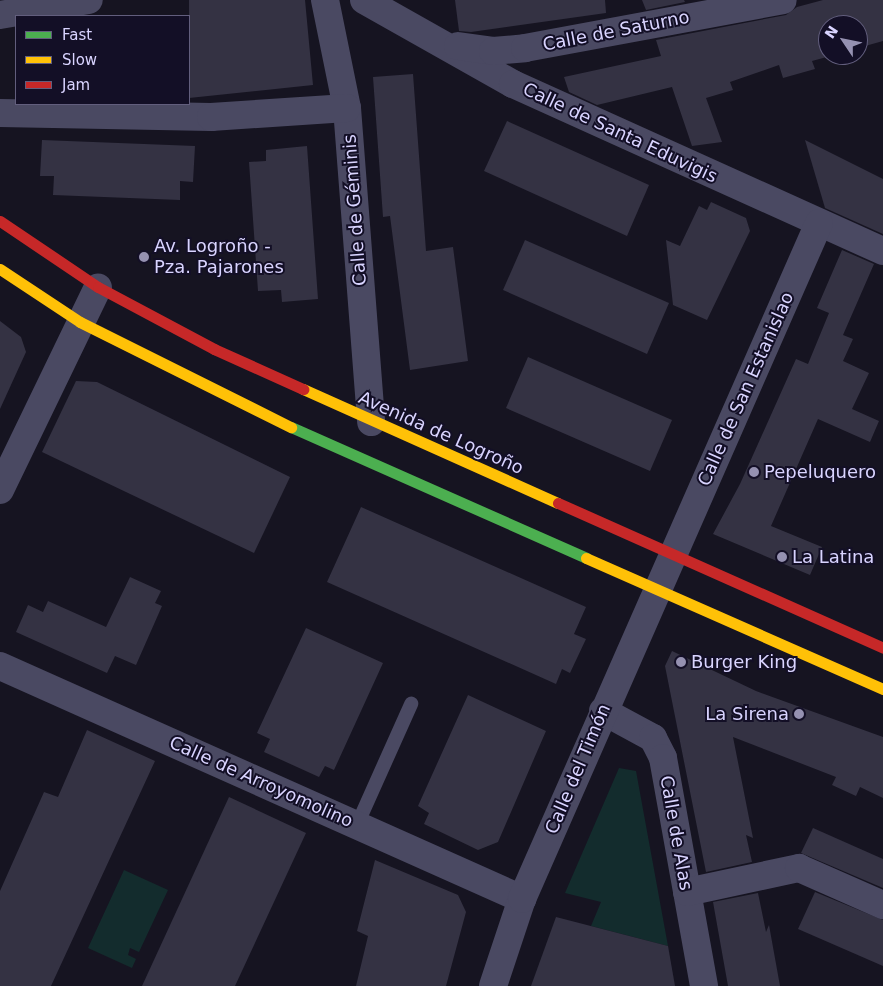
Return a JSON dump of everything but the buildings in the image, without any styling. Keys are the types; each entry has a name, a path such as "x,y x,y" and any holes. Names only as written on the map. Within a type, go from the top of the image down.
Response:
{"main road":[{"name":"Avenida de Logroño","path":"0,221 98,287 214,349 371,422 883,648"},
{"path":"0,269 80,322 241,405 883,689"}],"street":[{"path":"0,16 89,0"},
{"name":"Calle de Géminis","path":"325,0 347,108 371,422"},
{"name":"Calle de Santa Eduvigis","path":"364,0 447,45 513,84 883,251"},
{"name":"Calle de Saturno","path":"447,45 493,50 525,48 784,0"},
{"path":"0,112 211,117 347,108"},
{"name":"Calle de San Estanislao","path":"672,554 819,223"},
{"path":"0,490 98,287"},
{"name":"Calle del Timón","path":"493,986 522,899 672,554"},
{"name":"Calle de Arroyomolino","path":"0,666 522,899"},
{"name":"Calle de Alas","path":"603,711 652,738 662,758 704,986"},
{"path":"687,892 799,868 883,905"}],"lane":[{"path":"357,825 411,704"}],"green space":[{"path":"619,768 636,771 668,946 591,926 601,902 565,893"},
{"path":"124,870 168,890 139,952 130,948 128,955 136,959 132,968 88,948"}],"traffic: fast":[{"path":"291,427 586,558"}],"traffic: slow":[{"path":"0,269 80,322 291,427"},
{"path":"303,389 558,503"},
{"path":"586,558 883,689"}],"traffic: jam":[{"path":"0,221 98,287 214,349 303,389"},
{"path":"558,503 883,648"}],"place":[{"name":"Av. Logroño - Pza. Pajarones","path":"144,257"},
{"name":"Pepeluquero","path":"754,472"},
{"name":"La Latina","path":"782,557"},
{"name":"Burger King","path":"681,662"},
{"name":"La Sirena","path":"799,714"}]}
